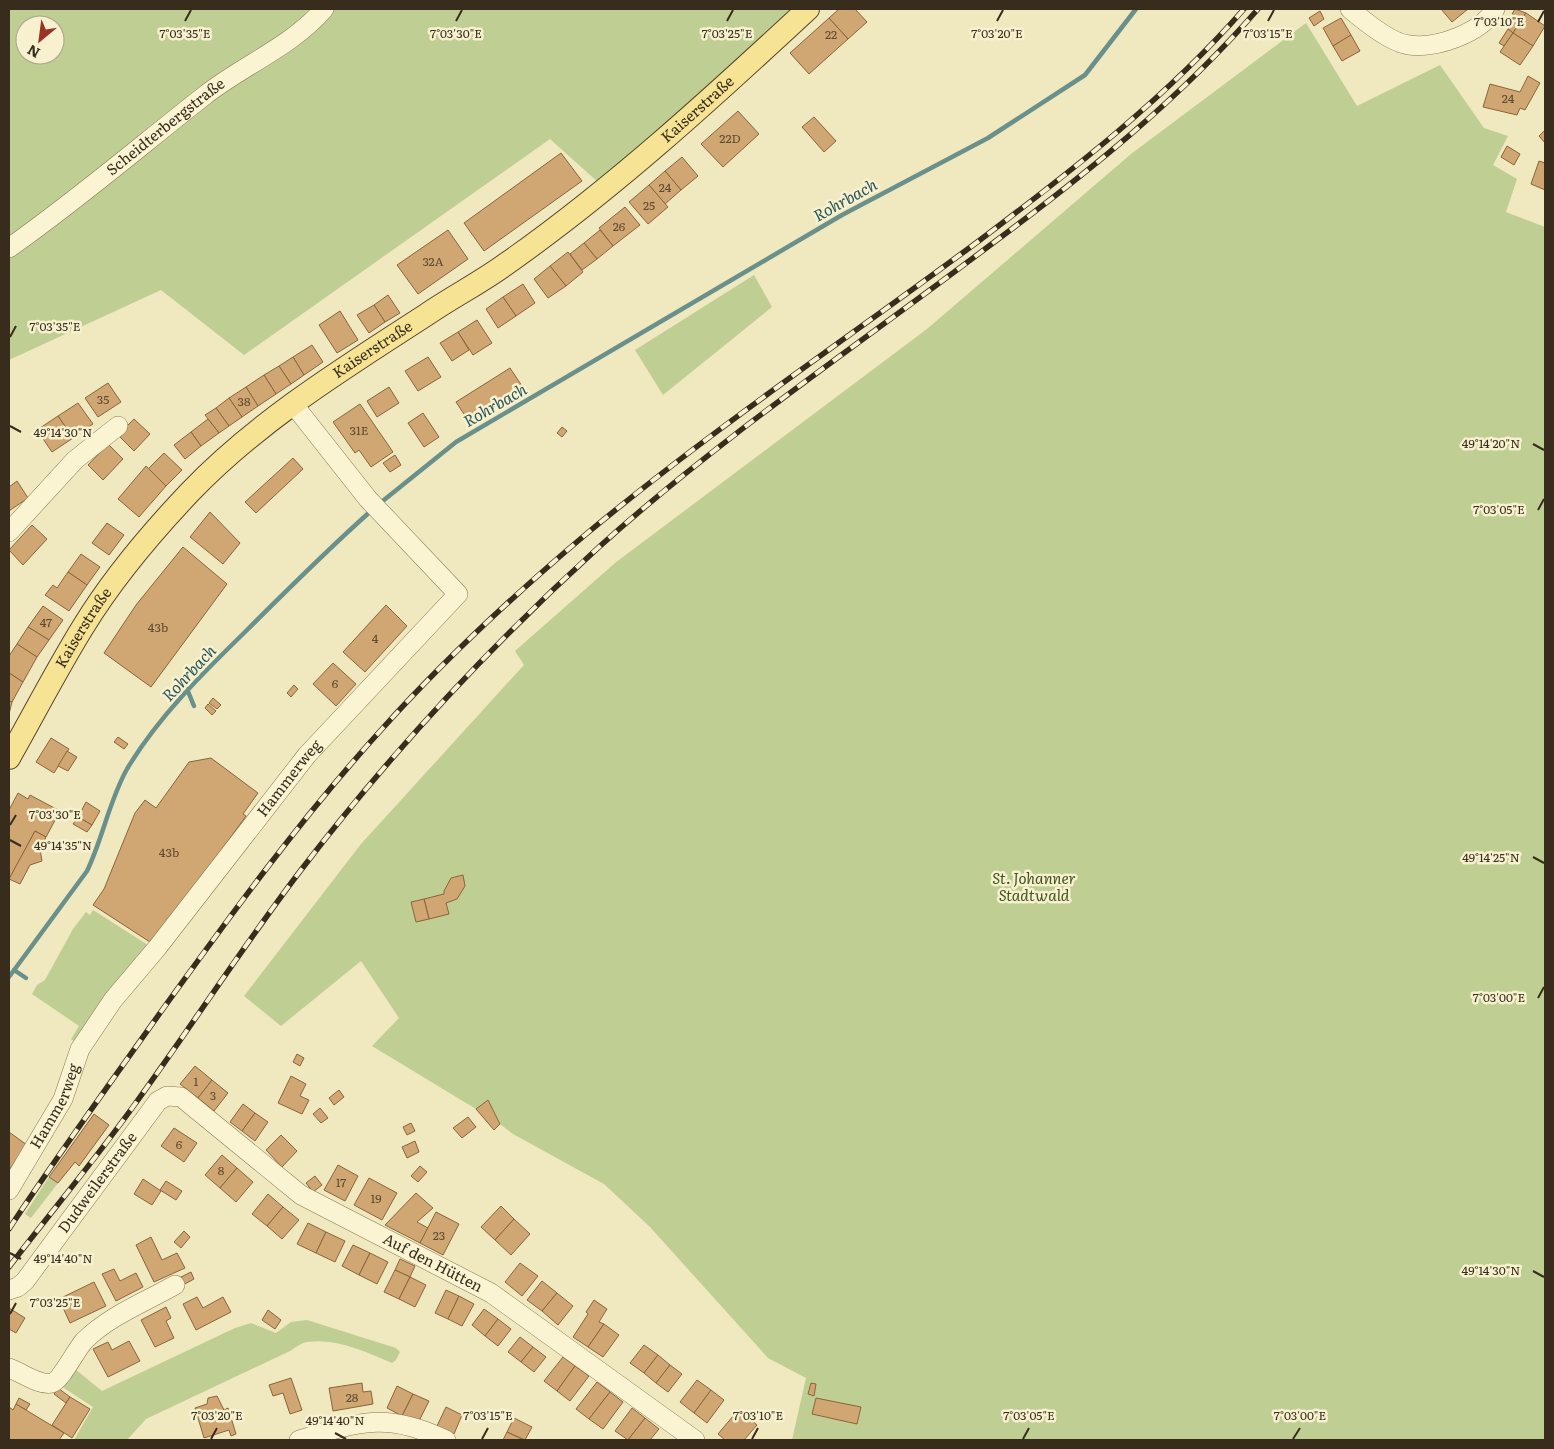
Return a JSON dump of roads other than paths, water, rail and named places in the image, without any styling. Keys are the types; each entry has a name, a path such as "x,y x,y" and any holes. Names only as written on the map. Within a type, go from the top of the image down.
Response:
{"main road":[{"name":"Kaiserstraße","path":"9,758 84,625 152,535 190,492 229,454 293,404 426,314 506,265 616,178 745,67 808,9"}],"street":[{"name":"Scheidterbergstraße","path":"9,248 156,136 205,95 290,41 324,9"},
{"path":"1350,9 1379,31 1408,45 1435,45 1466,34 1491,15 1494,9"},
{"name":"Hammerweg","path":"9,1190 63,1099 80,1049 112,1000 157,948 307,755 458,594 368,498 293,404"},
{"path":"9,532 75,460 118,426"},
{"name":"Dudweilerstraße","path":"9,1290 18,1287 25,1281 158,1101 167,1096"},
{"name":"Auf den Hütten","path":"167,1096 181,1097 301,1195 317,1205 491,1293 695,1440"},
{"path":"9,1368 44,1382 52,1383 58,1378 79,1348 100,1326 175,1285"},
{"path":"299,1440 345,1426 376,1421 400,1423 446,1440"}],"waterway":[{"name":"Rohrbach","path":"379,504 456,442 842,215 988,138 1085,75 1136,9"},
{"name":"Rohrbach","path":"9,977 87,871 121,781 139,750 153,731 182,696 214,663 372,510"},
{"path":"187,689 194,706"},
{"path":"14,970 26,978"}],"railway":[{"path":"9,1229 160,1013 267,868 352,763 406,703 455,653 532,581 585,535 681,458 980,240 1084,159 1183,73 1244,9"},
{"path":"9,1267 120,1125 301,870 406,743 480,662 599,547 693,467 1025,219 1130,135 1196,74 1258,9"}],"park label":[{"name":"St. Johanner Stadtwald","path":"1034,888"}]}
